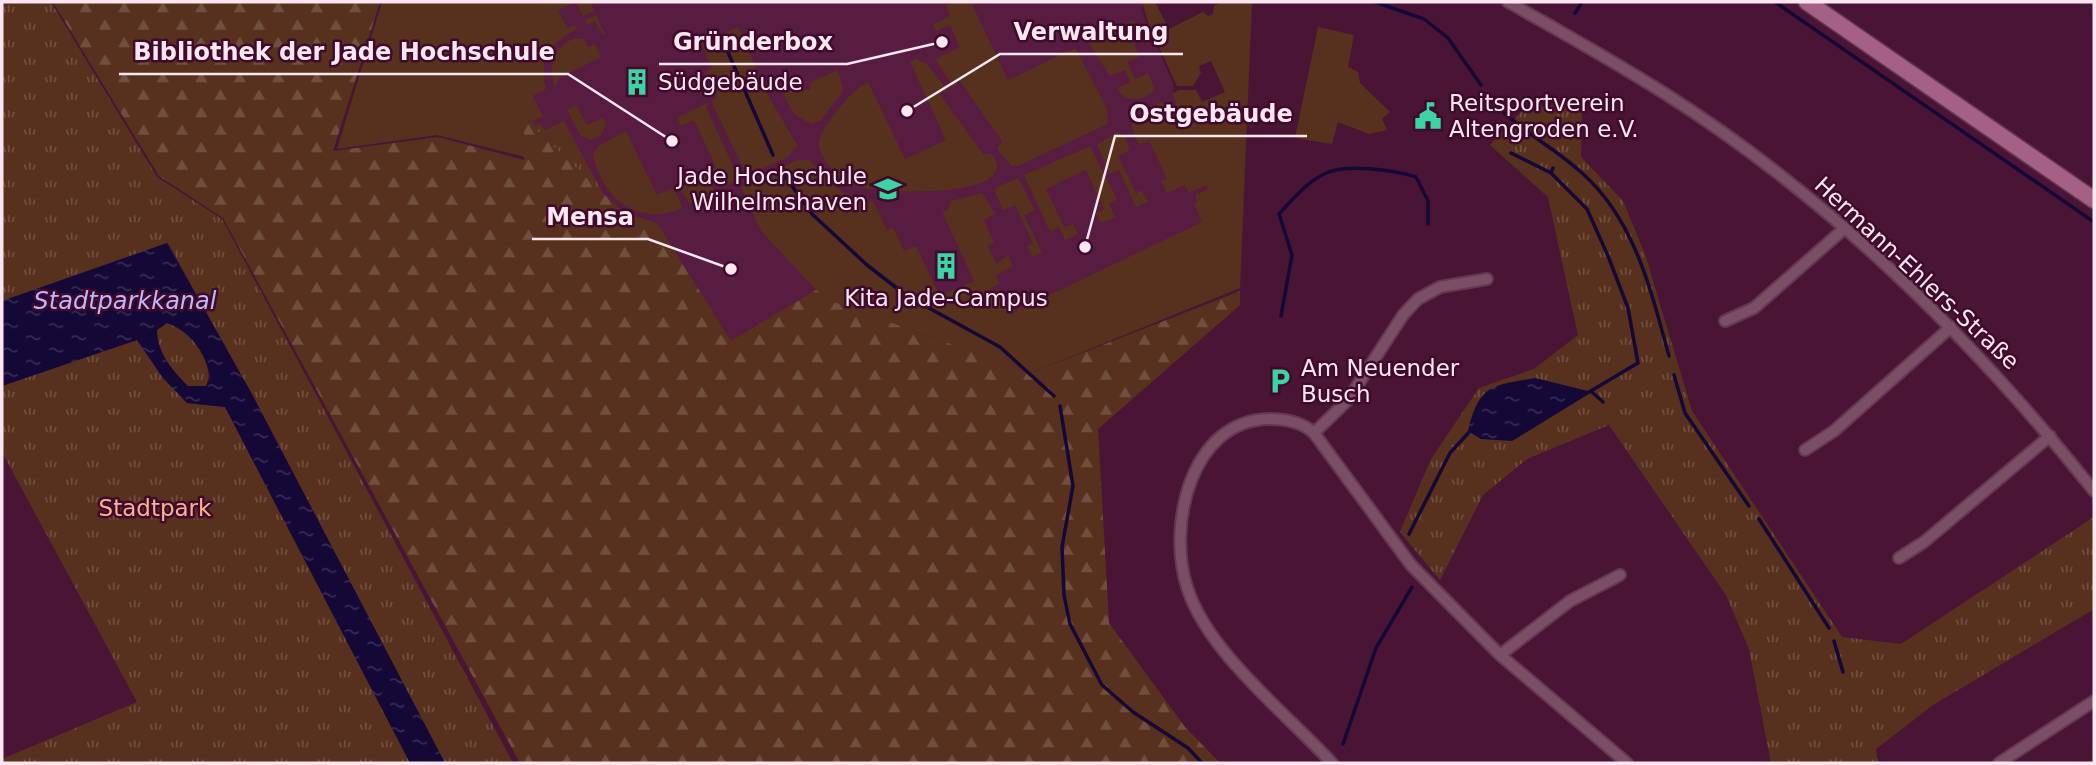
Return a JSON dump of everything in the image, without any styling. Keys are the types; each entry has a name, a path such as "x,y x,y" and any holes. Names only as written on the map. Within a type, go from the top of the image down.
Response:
{"street":[{"name":"Hermann-Ehlers-Straße","path":"1508,2 1663,92 1769,167 1845,228 1951,327 2050,436 2094,491"},
{"path":"1807,2 2094,200"},
{"path":"1725,321 1754,308 1845,228"},
{"path":"1314,433 1348,400 1403,315 1418,299 1440,287 1487,279"},
{"path":"1805,450 1834,431 1951,327"},
{"path":"1332,763 1208,631 1191,598 1181,562 1182,515 1188,492 1205,453 1232,428 1249,421 1266,419 1296,422 1314,433 1402,554 1500,655 1623,760"},
{"path":"1899,558 1924,542 2050,436"},
{"path":"1500,655 1570,601 1620,575"},
{"path":"1999,763 2094,701"},
{"path":"1608,763 1623,760"}],"shaded area":[{"name":"Jade Hochschule Wilhelmshaven","path":"507,2 1144,2 1141,10 1173,83 1173,94 1234,234 1019,352 847,295 727,357 519,145"}],"green space":[{"path":"2,2 51,2 157,177 222,219 513,763 445,763 253,396 168,243 2,301"},
{"path":"53,2 380,2 333,151 438,137 524,160 524,123 534,121 533,127 624,213 657,223 731,341 816,290 834,302 1031,373 1240,291 1240,305 1098,429 1109,623 1185,727 1220,763 520,763 223,218 159,176"},
{"path":"382,2 576,2 558,10 567,28 575,25 577,29 560,40 545,60 546,89 533,96 543,117 524,123 525,157 437,135 337,149"},
{"path":"576,2 590,2 605,34 602,34 595,21 587,25 585,20 596,15 594,11 583,16"},
{"path":"954,2 971,2 1008,80 1075,48 1107,108 1108,124 1018,166 1011,166 997,149 1002,141 959,80 954,88 935,59 960,47 950,25 936,31 933,25 950,16 946,6"},
{"path":"1142,2 1155,2 1169,29 1203,12 1208,16 1213,14 1214,6 1222,2 1252,2 1240,288 1031,373 834,302 816,290 761,231 741,187 797,160 810,160 837,188 873,201 887,230 893,227 904,251 916,246 940,296 974,281 942,212 948,210 951,201 982,193 995,214 984,220 994,243 988,246 996,264 1008,255 1013,266 996,275 1000,284 986,291 988,295 999,289 1014,312 1202,222 1194,204 1197,202 1195,195 1208,189 1206,185 1189,193 1185,185 1167,193 1161,181 1167,178 1149,141 1139,145 1131,125 1161,102 1170,107 1177,104 1172,94 1179,90 1196,90 1202,102 1225,92 1211,61 1199,66 1201,73 1193,86 1177,86 1149,25"},
{"path":"1133,20 1143,39 1134,44 1140,56 1127,62 1135,79 1148,73 1155,90 1145,97 1130,99 1117,88 1130,82 1125,70 1110,76 1088,42"},
{"path":"738,27 770,99 798,146 788,157 751,174 746,173 742,166 711,101 717,97 705,72 712,68 701,43"},
{"path":"1318,27 1354,35 1348,67 1358,72 1360,83 1390,112 1382,119 1387,130 1369,134 1338,122 1332,144 1295,138"},
{"path":"575,38 584,39 588,47 595,44 601,57 559,78 555,88 552,72 554,58 562,46"},
{"path":"916,59 927,64 948,91 939,93 983,154 992,154 997,169 988,180 968,187 942,190 886,190 849,184 828,164 821,152 819,141 822,132 844,102 868,82 905,159 946,140 910,62"},
{"path":"838,70 843,91 820,121 811,124 794,114 782,92 786,88 788,92 797,89 810,90 811,82"},
{"path":"710,102 706,107 737,175 735,181 724,188 720,182 712,186 715,192 690,204 678,186 716,167 694,120 681,126 677,117"},
{"path":"1582,102 1581,157 1623,201 1645,254 1692,411 1842,637 1901,644 2094,517 2094,609 1933,705 1876,749 1878,763 1771,763 1749,649 1726,595 1609,425 1527,459 1483,495 1440,580 1400,532 1431,459 1479,388 1534,369 1578,335 1548,197 1490,145 1525,108"},
{"path":"576,105 587,125 603,118 606,125 601,135 591,140 581,136 567,110"},
{"path":"564,121 602,192 532,126 540,123 545,130"},
{"path":"626,131 657,195 673,188 682,205 681,209 650,214 637,211 613,196 604,184 593,155 598,146"},
{"path":"1117,132 1124,136 1130,150 1118,156 1136,193 1142,190 1148,202 1136,207 1119,170 1110,174 1097,145"},
{"path":"1090,146 1117,199 1109,204 1115,217 1101,223 1096,213 1104,209 1086,170 1046,189 1064,227 1073,224 1078,234 1065,240 1059,227 1050,232 1024,175"},
{"path":"1018,178 1035,210 1024,215 1042,252 1033,257 1027,246 1033,243 1015,205 1003,210 995,192 997,187"},
{"path":"167,323 184,329 200,348 207,364 206,387 188,386 167,361 157,330"},
{"name":"Stadtpark","path":"137,340 163,378 187,403 225,407 410,763 2,763 2,759 137,702 2,452 2,386"}],"water":[{"name":"Stadtparkkanal","path":"167,243 253,396 445,763 410,763 225,407 187,403 163,378 137,340 2,386 2,301","holes":["167,323 190,337 201,351 210,377 206,386 188,386 163,354 157,330"]},
{"path":"1535,378 1592,392 1512,441 1481,439 1468,431 1477,404 1490,390 1508,383"}],"waterway":[{"path":"1375,2 1424,19 1448,38 1481,85"},
{"path":"1575,13 1582,2"},
{"path":"1775,2 2094,222"},
{"path":"723,41 773,155"},
{"path":"1497,106 1582,173 1615,212 1639,258 1669,356"},
{"path":"1511,153 1551,173"},
{"path":"1281,316 1292,255 1279,214 1317,178 1333,171 1357,168 1416,177 1428,201 1428,224"},
{"path":"1553,168 1551,173 1587,209 1608,256 1628,308 1638,363 1589,392"},
{"path":"782,172 812,214 867,265 907,296 1000,347 1054,396"},
{"path":"1674,375 1685,413 1749,506"},
{"path":"1592,392 1603,402"},
{"path":"1060,406 1073,486 1062,547 1064,595 1070,624 1102,685 1133,712 1188,748 1202,763"},
{"path":"1409,534 1450,453 1472,429"},
{"path":"1759,519 1829,628"},
{"path":"1343,744 1376,648 1412,587"},
{"path":"1834,641 1843,672"}],"place":[{"name":"Gründerbox","path":"942,42"},
{"name":"Südgebäude","path":"637,82"},
{"name":"Verwaltung","path":"907,111"},
{"name":"Reitsportverein Altengroden e.V.","path":"1428,116"},
{"name":"Bibliothek der Jade Hochschule","path":"672,141"},
{"name":"Jade Hochschule Wilhelmshaven","path":"888,189"},
{"name":"Ostgebäude","path":"1085,247"},
{"name":"Kita Jade-Campus","path":"946,266"},
{"name":"Mensa","path":"731,269"},
{"name":"Am Neuender Busch","path":"1280,381"}]}
